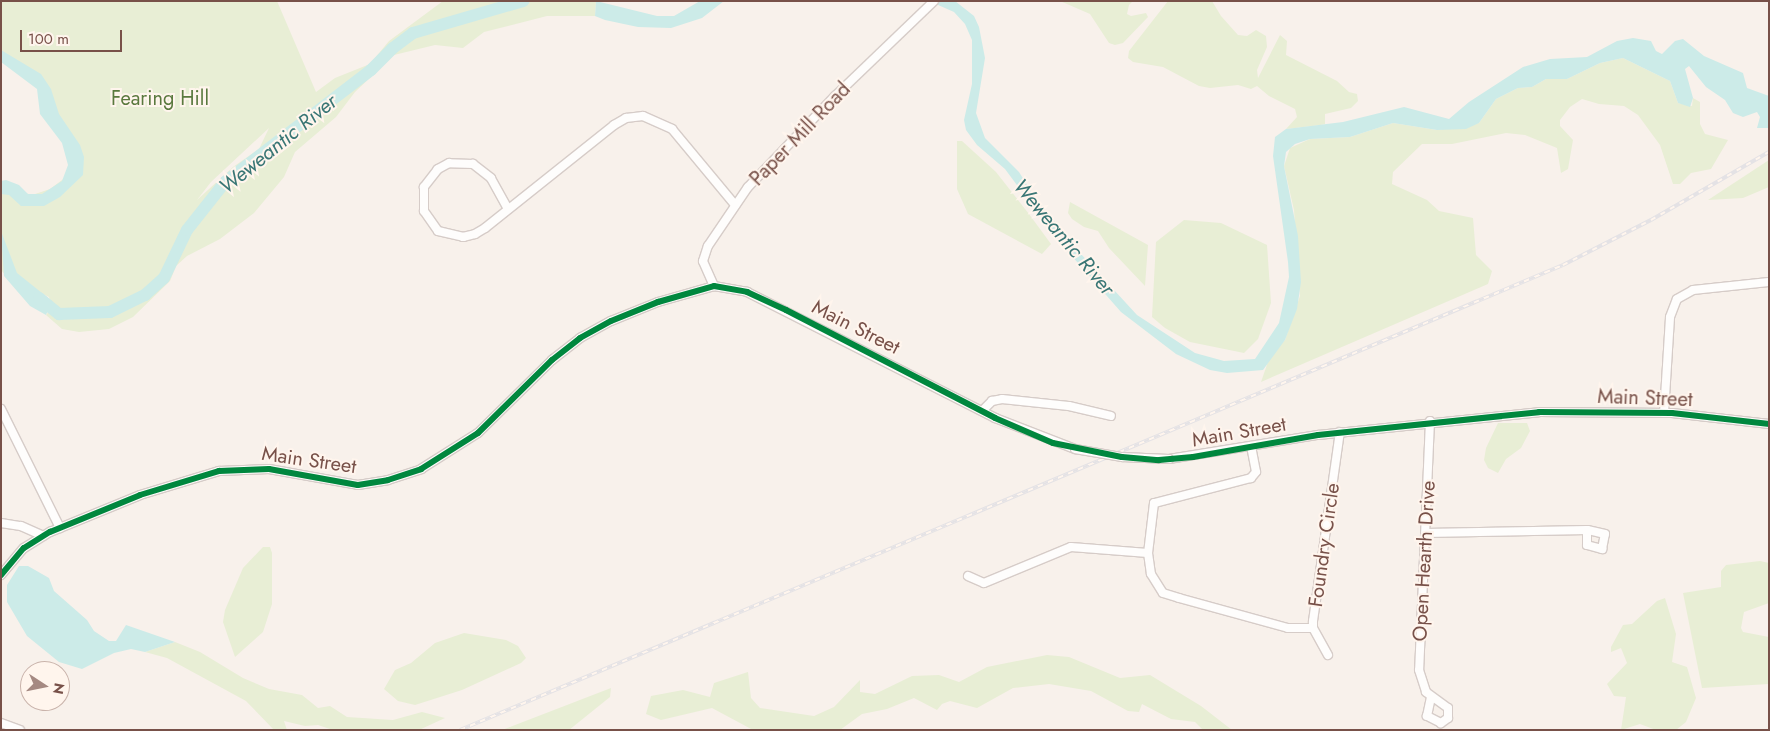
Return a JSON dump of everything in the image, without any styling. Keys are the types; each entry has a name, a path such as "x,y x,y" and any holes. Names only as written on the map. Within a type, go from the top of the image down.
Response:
{"street":[{"name":"Paper Mill Road","path":"714,286 703,261 708,246 735,204 769,163 932,3"},
{"path":"508,209 491,178 473,164 450,163 438,169 424,187 422,200 428,220 450,236 475,234 508,209 614,125 626,118 644,116 672,129 735,204"},
{"path":"1664,413 1670,316 1678,298 1693,290 1769,282"},
{"name":"Main Street","path":"1,575 19,552 43,536 140,495 219,471 269,469 358,484 388,480 421,469 478,433 552,360 580,338 650,305 687,291 714,286 746,292 786,310 982,411 1075,449 1122,457 1168,459 1340,432 1430,421 1539,412 1664,413 1769,424"},
{"path":"982,411 992,401 1002,399 1046,402 1111,416"},
{"path":"1,409 60,528"},
{"name":"Open Hearth Drive","path":"1430,421 1419,670 1426,692 1431,697"},
{"name":"Foundry Circle","path":"1328,655 1313,628 1340,432"},
{"path":"1251,446 1256,472 1251,478 1154,503 1148,553 1150,574 1163,593 1288,628 1313,628"},
{"path":"1,523 21,526 43,536"},
{"path":"1426,533 1587,530"},
{"path":"968,576 984,583 1071,547 1148,553"},
{"path":"1,723 20,730"}],"green space":[{"name":"Fearing Hill","path":"1,1 277,1 316,92 335,78 370,64 389,41 443,1 596,1 595,16 547,16 484,32 463,48 435,45 394,55 355,92 336,117 295,152 284,177 254,213 220,239 187,256 176,266 170,281 133,317 109,329 79,332 62,329 46,315 52,308 49,297 6,276 1,270 1,180 19,191 32,195 50,189 70,174 66,130 41,87 1,56","holes":["269,128 259,149 233,167 197,200 211,182"]},
{"path":"1060,1 1133,1 1129,5 1127,14 1131,16 1146,13 1148,17 1123,43 1115,45 1109,43 1090,14"},
{"path":"1168,1 1212,1 1221,16 1238,35 1247,36 1256,30 1266,36 1267,47 1257,70 1258,78 1280,35 1287,41 1286,55 1337,81 1349,92 1357,94 1358,101 1351,108 1325,114 1325,124 1286,129 1297,117 1295,109 1269,96 1257,86 1251,89 1238,85 1210,88 1199,86 1163,67 1133,62 1128,58 1129,51"},
{"path":"1623,58 1670,81 1678,103 1692,106 1693,98 1700,102 1700,124 1705,134 1728,140 1711,169 1691,173 1680,184 1673,184 1660,145 1638,115 1624,106 1599,104 1582,99 1570,107 1560,120 1560,126 1573,140 1568,169 1561,173 1557,148 1525,135 1506,133 1452,144 1422,144 1393,172 1392,184 1427,200 1439,211 1473,218 1476,255 1492,271 1488,284 1261,382 1270,356 1285,340 1300,296 1294,210 1284,166 1290,148 1310,139 1350,137 1393,123 1437,130 1479,123 1496,99 1518,88 1532,87 1546,79 1567,79 1600,63"},
{"path":"957,141 962,141 996,172 1029,214 1051,244 1042,254 968,214 957,189"},
{"path":"1769,160 1769,187 1743,198 1708,200"},
{"path":"1070,202 1148,245 1145,286 1109,248 1098,231 1084,227 1072,219 1068,213"},
{"path":"1184,220 1221,223 1267,245 1271,303 1258,339 1244,353 1190,342 1165,328 1152,317 1156,242"},
{"path":"1498,423 1527,423 1530,431 1521,448 1506,459 1498,473 1488,468 1484,460 1486,448"},
{"path":"263,547 270,547 272,553 272,604 263,632 235,657 223,622 225,610 243,568"},
{"path":"1760,561 1769,563 1769,603 1744,612 1741,628 1743,632 1769,637 1769,684 1702,688 1683,593 1721,587 1721,571 1726,565"},
{"path":"1665,598 1676,634 1672,662 1687,667 1696,698 1686,722 1676,730 1656,730 1640,724 1621,730 1626,697 1614,696 1607,684 1627,663 1621,648 1611,652 1611,647 1623,625 1632,624 1657,601"},
{"path":"464,633 506,640 518,646 526,658 521,663 462,690 415,705 398,701 384,689 395,670 411,663 435,643"},
{"path":"175,642 200,652 243,678 269,689 302,695 318,708 330,706 347,717 393,720 422,712 445,718 419,730 333,730 318,725 305,726 284,721 287,730 274,730 246,701 167,658 145,652"},
{"path":"1047,655 1069,657 1120,678 1150,675 1201,706 1232,730 1203,730 1195,722 1171,719 1142,704 1139,712 1128,711 1091,691 1049,684 1013,688 977,708 950,701 942,704 937,710 914,698 887,709 862,714 840,730 753,730 712,708 661,720 646,714 651,696 683,690 710,697 714,683 748,672 751,698 760,708 814,716 834,707 860,680 860,692 875,694 912,676 939,675 959,682 987,667"},
{"path":"611,688 610,697 569,730 502,730"}],"water":[{"path":"596,1 657,16 674,16 700,1 724,1 702,18 671,28 638,27 605,20 595,16"},
{"path":"929,1 955,1 974,16 979,27 985,58 976,113 985,138 1019,172 1034,196 1081,254 1137,315 1195,353 1224,361 1255,359 1279,323 1289,277 1273,156 1275,137 1286,129 1343,122 1404,107 1449,119 1469,102 1523,67 1550,59 1587,57 1617,41 1633,38 1651,41 1656,51 1662,54 1675,41 1683,39 1704,56 1743,73 1747,88 1769,96 1769,128 1757,128 1760,117 1757,112 1743,117 1733,113 1725,100 1706,87 1689,66 1685,69 1693,98 1690,107 1678,103 1670,81 1623,58 1600,63 1567,79 1546,79 1532,87 1518,88 1496,99 1479,123 1466,129 1437,130 1393,123 1350,137 1310,139 1295,144 1286,152 1284,166 1298,236 1301,282 1297,309 1285,340 1263,370 1227,373 1210,370 1176,354 1121,312 1056,238 1005,169 977,145 966,130 964,120 972,84 972,40 965,24 954,12"},
{"path":"1,50 41,74 51,89 59,114 80,145 84,157 83,175 60,197 44,206 21,206 9,195 1,194 1,181 6,180 19,185 28,194 42,194 62,181 68,165 62,143 40,114 37,89 1,62"},
{"path":"1,231 17,273 52,301 46,315 30,306 4,276"},
{"path":"19,566 28,566 49,578 54,591 87,620 94,631 109,641 116,641 126,625 175,642 145,652 131,649 114,653 82,669 70,665 70,661 58,661 27,636 7,602 7,585"}],"waterway":[{"name":"Weweantic River","path":"39,298 59,314 110,312 145,295 164,278 187,230 225,182 371,70 393,48 413,33 523,1"}],"railway":[{"path":"460,730 1563,265 1651,220 1769,152"}],"cycle path":[{"path":"1,575 24,548 50,532 140,495 219,471 269,469 358,485 388,480 421,469 478,433 552,360 580,338 611,321 658,302 714,286 747,292 786,310 995,418 1053,443 1122,457 1159,460 1193,457 1318,435 1539,412 1672,413 1769,424"}]}
